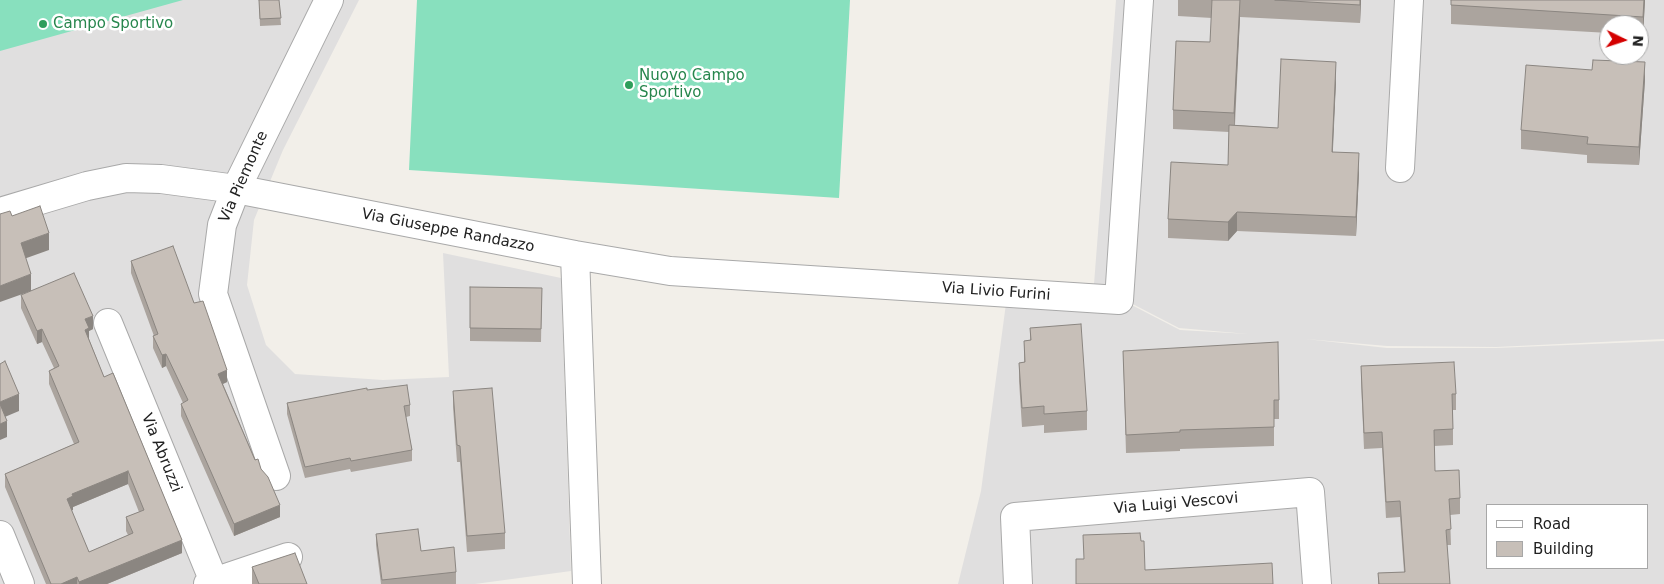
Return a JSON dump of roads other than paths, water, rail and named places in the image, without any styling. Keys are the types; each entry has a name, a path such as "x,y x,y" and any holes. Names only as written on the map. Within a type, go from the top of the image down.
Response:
{"street":[{"name":"Via Piemonte","path":"276,476 213,294 222,225 236,189 329,0"},
{"name":"Via Livio Furini","path":"575,256 670,271 1119,300 1139,0"},
{"path":"1400,168 1409,0"},
{"name":"Via Giuseppe Randazzo","path":"0,212 87,186 126,178 161,179 236,189 575,256"},
{"path":"575,256 587,584"},
{"name":"Via Abruzzi","path":"108,323 212,583"},
{"name":"Via Luigi Vescovi","path":"1018,584 1015,517 1310,492 1317,584"},
{"path":"0,536 20,584"},
{"path":"212,583 294,555"}],"place":[{"name":"Campo Sportivo","path":"43,24"},
{"name":"Nuovo Campo Sportivo","path":"629,85"}]}
